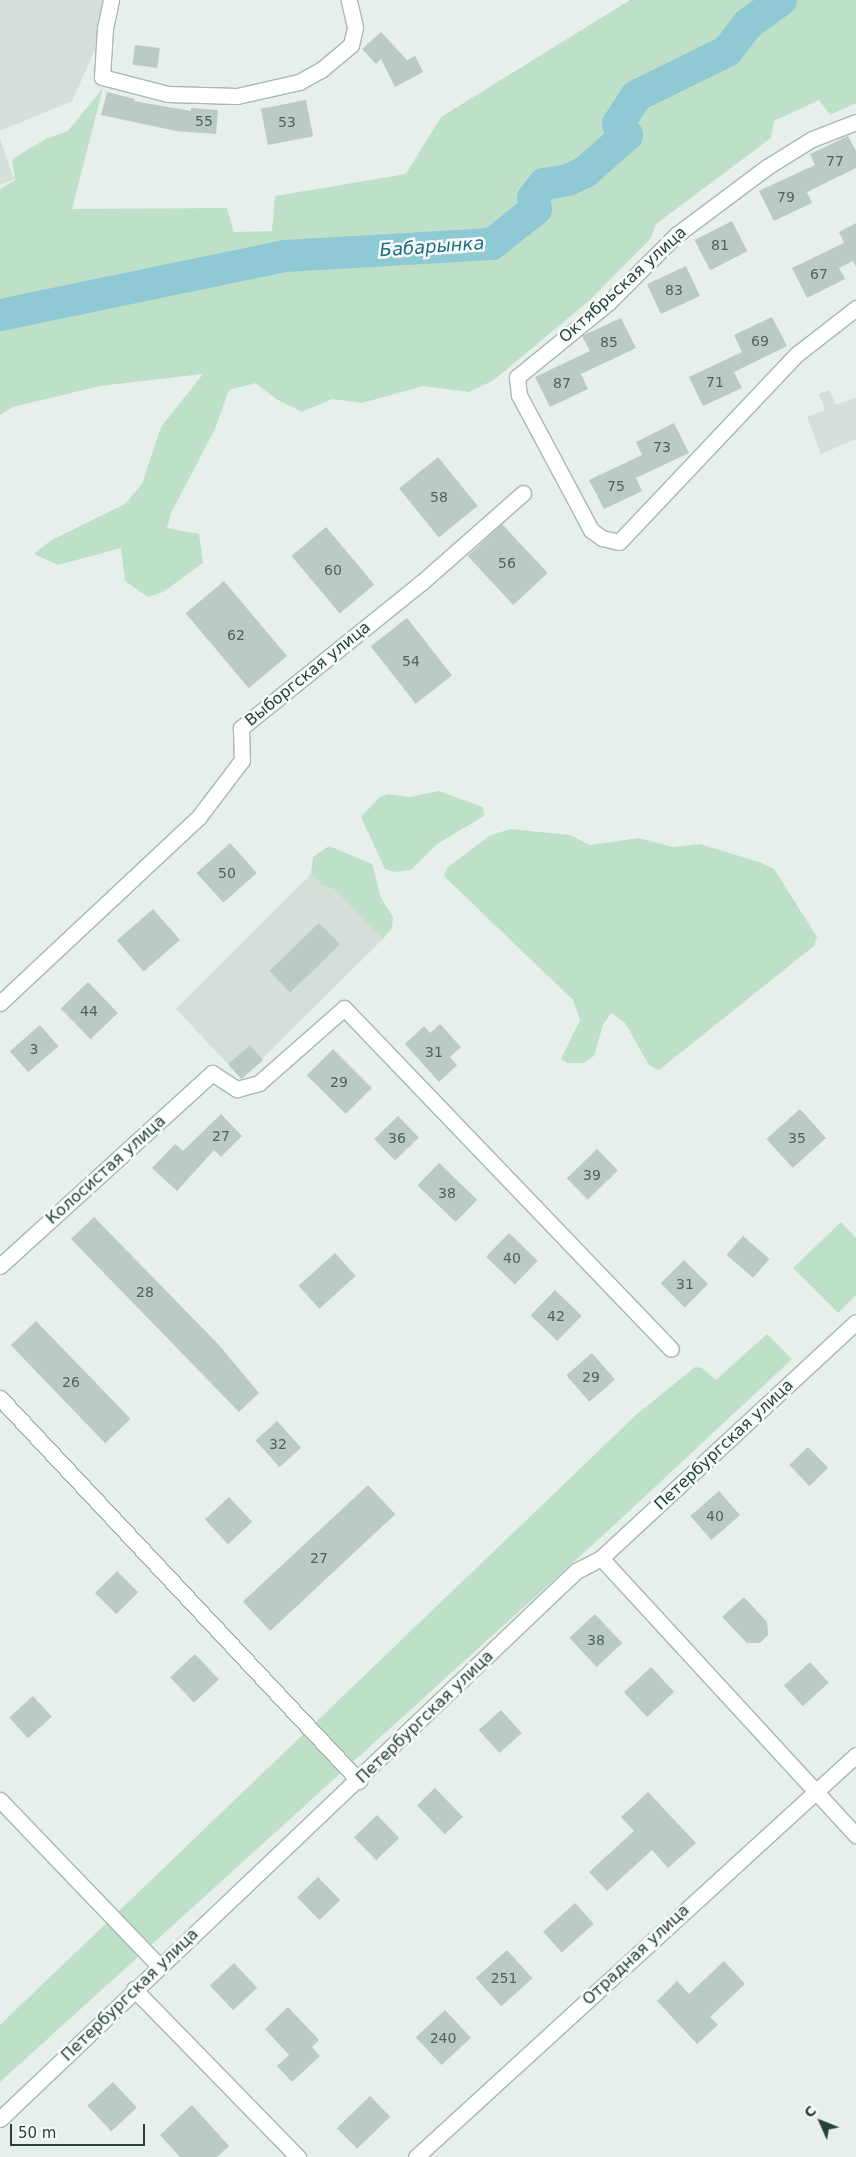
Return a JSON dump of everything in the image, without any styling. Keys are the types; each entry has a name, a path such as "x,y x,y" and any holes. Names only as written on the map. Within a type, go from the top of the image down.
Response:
{"street":[{"path":"111,0 105,28 102,77 168,94 237,96 299,82 321,70 351,45 355,27 349,0"},
{"name":"Октябрьская улица","path":"856,122 812,139 767,167 676,235 608,302 517,377 519,395 591,530 602,538 619,542 797,354 856,308"},
{"name":"Выборгская улица","path":"0,1003 198,818 242,760 241,728 420,583 523,493"},
{"name":"Колосистая улица","path":"0,1266 212,1073 237,1089 260,1084 344,1008 671,1350"},
{"name":"Петербургская улица","path":"0,2120 134,1989 359,1781 576,1571 601,1558 856,1322"},
{"path":"0,1398 359,1781"},
{"path":"601,1558 856,1835"},
{"name":"Отрадная улица","path":"416,2157 814,1791 856,1755"},
{"path":"0,1800 159,1966"},
{"path":"134,1989 298,2157"}],"shaded area":[{"path":"0,0 103,0 95,50 72,101 0,131"},
{"path":"0,139 14,179 0,185"},
{"path":"829,390 836,405 856,397 856,439 821,454 807,417 825,410 819,394"},
{"path":"311,874 323,886 333,887 383,939 242,1079 176,1009"}],"green space":[{"path":"630,0 856,0 856,103 830,115 819,100 774,121 771,138 656,224 651,238 590,300 494,380 469,392 423,386 362,403 332,399 302,412 276,399 256,383 229,390 215,429 171,513 167,528 199,534 203,563 163,592 148,597 125,581 121,548 58,565 34,554 50,541 125,504 142,484 161,427 203,374 100,386 13,407 0,415 0,189 15,180 12,159 46,139 68,131 103,88 72,209 227,208 234,232 272,231 275,196 406,174 441,117"},
{"path":"439,791 483,807 484,816 437,844 411,870 394,872 385,869 361,817 380,797 388,794 409,797"},
{"path":"510,829 570,835 590,845 639,838 673,847 700,844 759,862 774,869 817,937 814,946 659,1070 649,1065 625,1023 611,1013 603,1025 594,1056 583,1063 567,1063 561,1059 580,1020 573,1000 444,876 447,868 489,836"},
{"path":"329,846 372,864 381,898 393,917 392,928 383,939 333,888 323,886 311,874 313,857"},
{"path":"841,1222 856,1238 856,1295 838,1313 793,1268"},
{"path":"767,1334 792,1359 611,1528 0,2082 0,2025 636,1415 695,1367 702,1368 716,1380"}],"building":[{"path":"381,32 407,60 415,56 423,72 395,87 381,59 376,64 362,49"},
{"path":"135,45 160,48 157,68 133,65"},
{"path":"107,92 135,99 134,101 191,111 191,108 218,110 216,134 176,131 101,115"},
{"path":"306,100 313,136 268,145 261,109"},
{"path":"848,136 856,151 856,168 807,192 812,203 774,221 759,191 815,165 810,154"},
{"path":"732,221 747,251 710,270 695,240"},
{"path":"856,223 856,267 853,261 839,268 845,279 807,298 792,268 844,243 839,232"},
{"path":"686,266 700,296 661,314 647,284"},
{"path":"772,317 787,346 734,372 742,388 703,406 689,377 742,352 734,335"},
{"path":"621,318 636,348 581,374 588,389 550,407 535,377 590,351 582,336"},
{"path":"674,423 689,453 636,478 642,491 604,509 589,480 642,455 636,442"},
{"path":"438,457 478,506 439,537 399,488"},
{"path":"502,524 548,573 513,605 468,556"},
{"path":"326,527 374,584 340,613 292,556"},
{"path":"224,581 287,656 249,688 186,613"},
{"path":"407,618 452,676 416,704 371,646"},
{"path":"230,843 257,873 223,903 197,873"},
{"path":"153,909 180,940 144,971 117,940"},
{"path":"319,923 340,945 290,993 269,971"},
{"path":"88,982 118,1013 91,1039 61,1008"},
{"path":"440,1024 461,1047 450,1057 457,1065 439,1082 405,1044 424,1026 430,1033"},
{"path":"40,1025 58,1046 28,1072 10,1051"},
{"path":"250,1045 263,1060 241,1079 228,1064"},
{"path":"333,1049 372,1088 346,1114 307,1075"},
{"path":"800,1109 826,1138 793,1168 767,1139"},
{"path":"221,1114 242,1136 221,1157 214,1150 177,1191 152,1168 175,1144 183,1151"},
{"path":"398,1116 419,1138 395,1161 374,1139"},
{"path":"597,1149 618,1171 588,1200 567,1178"},
{"path":"439,1163 477,1200 456,1222 417,1185"},
{"path":"94,1217 219,1345 259,1393 239,1412 71,1239"},
{"path":"509,1233 538,1261 515,1285 486,1257"},
{"path":"743,1236 769,1259 753,1278 727,1255"},
{"path":"335,1253 356,1276 319,1309 299,1286"},
{"path":"684,1260 708,1284 685,1307 661,1283"},
{"path":"555,1290 582,1316 557,1341 531,1315"},
{"path":"36,1321 130,1419 105,1443 11,1345"},
{"path":"592,1353 615,1379 589,1402 566,1375"},
{"path":"277,1421 301,1448 280,1467 255,1440"},
{"path":"808,1447 828,1468 809,1486 789,1465"},
{"path":"368,1485 395,1514 270,1631 243,1602"},
{"path":"719,1491 740,1515 711,1540 690,1516"},
{"path":"229,1497 252,1522 228,1544 205,1520"},
{"path":"117,1571 138,1592 116,1614 95,1593"},
{"path":"744,1597 767,1622 768,1635 760,1643 747,1643 722,1617"},
{"path":"595,1614 622,1643 597,1667 569,1638"},
{"path":"195,1654 219,1680 194,1703 170,1677"},
{"path":"810,1662 829,1683 803,1706 784,1685"},
{"path":"651,1667 674,1692 647,1717 624,1692"},
{"path":"33,1696 52,1717 28,1738 9,1717"},
{"path":"501,1710 522,1733 499,1753 479,1730"},
{"path":"435,1788 463,1817 445,1834 417,1805"},
{"path":"648,1792 696,1843 668,1868 652,1850 607,1891 589,1872 634,1831 621,1817"},
{"path":"377,1815 399,1838 376,1860 354,1837"},
{"path":"318,1877 340,1900 319,1920 297,1897"},
{"path":"575,1903 594,1924 562,1953 543,1932"},
{"path":"507,1950 532,1978 501,2006 476,1978"},
{"path":"724,1961 745,1984 710,2017 718,2025 697,2044 657,2001 677,1981 689,1994"},
{"path":"234,1963 257,1988 233,2010 210,1986"},
{"path":"288,2007 319,2040 312,2047 320,2056 292,2082 277,2066 289,2055 265,2029"},
{"path":"445,2010 471,2038 442,2065 416,2037"},
{"path":"113,2082 137,2108 111,2131 87,2106"},
{"path":"370,2096 390,2117 357,2149 337,2128"},
{"path":"192,2105 229,2146 217,2157 180,2157 160,2135"}],"waterway":[{"name":"Бабарынка","path":"0,315 285,256 492,244 536,209 533,198 544,184 568,180 585,172 627,135 618,124 636,96 727,51 748,24 781,0"}]}
